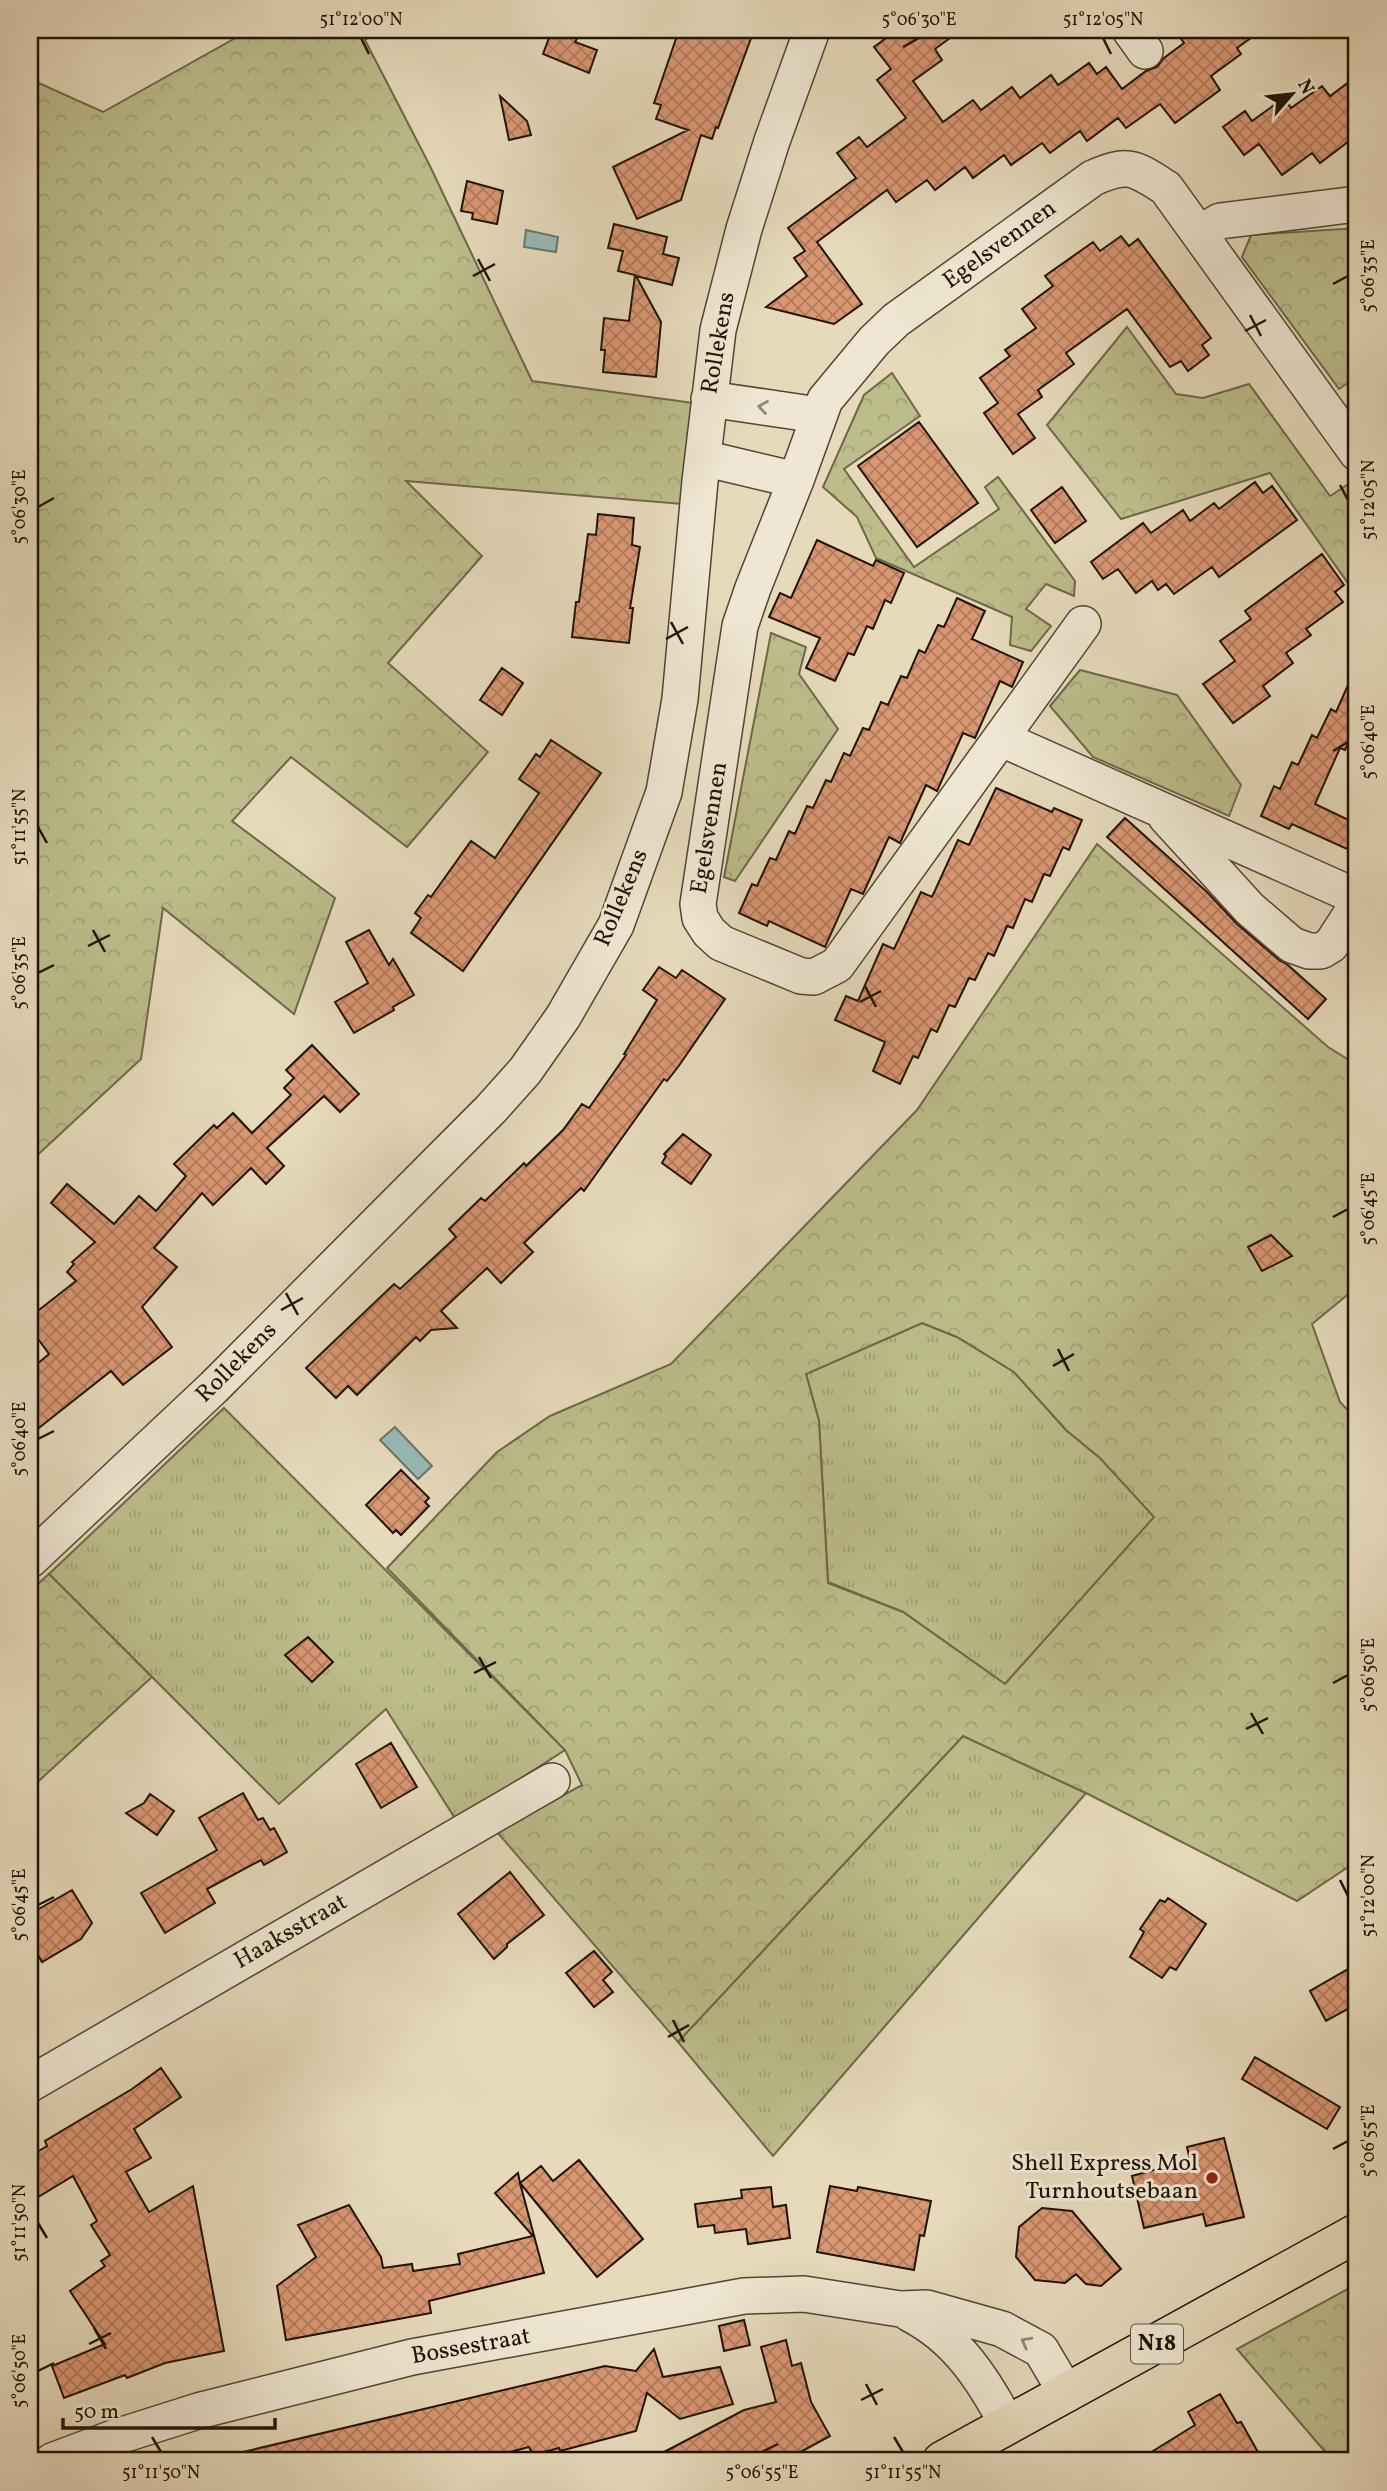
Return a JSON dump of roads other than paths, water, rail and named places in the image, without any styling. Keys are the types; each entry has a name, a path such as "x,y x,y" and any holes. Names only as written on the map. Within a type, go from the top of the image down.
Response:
{"main road":[{"name":"N18","path":"942,2461 1357,2233"}],"street":[{"name":"Rollekens","path":"30,1560 214,1387 491,1109 525,1071 563,1017 615,925 664,792 680,699 718,330 744,229 812,30"},
{"name":"Egelsvennen","path":"1086,625 837,965 814,977 801,976 720,943 709,932 700,918 698,904 740,626 825,400 874,341 896,320 1093,178 1115,168 1133,169 1166,188 1357,453"},
{"path":"1200,233 1220,221 1357,204"},
{"path":"709,399 818,415"},
{"path":"703,458 796,480"},
{"path":"1002,739 1357,897"},
{"path":"1157,806 1250,909 1292,945 1309,951 1321,951 1331,945 1357,905"},
{"name":"Haaksstraat","path":"30,2084 552,1781"},
{"name":"Bossestraat","path":"52,2461 198,2411 412,2357 744,2296 804,2294 900,2309 928,2308 1002,2329 1041,2350 1067,2394"},
{"name":"Bossestraat","path":"900,2309 928,2323 960,2350 990,2393 1008,2426"}],"water":[{"path":"526,230 558,237 556,252 524,247"},
{"path":"395,1427 432,1466 418,1479 380,1440"}],"place":[{"name":"Shell Express Mol Turnhoutsebaan","path":"1212,2178"}]}
